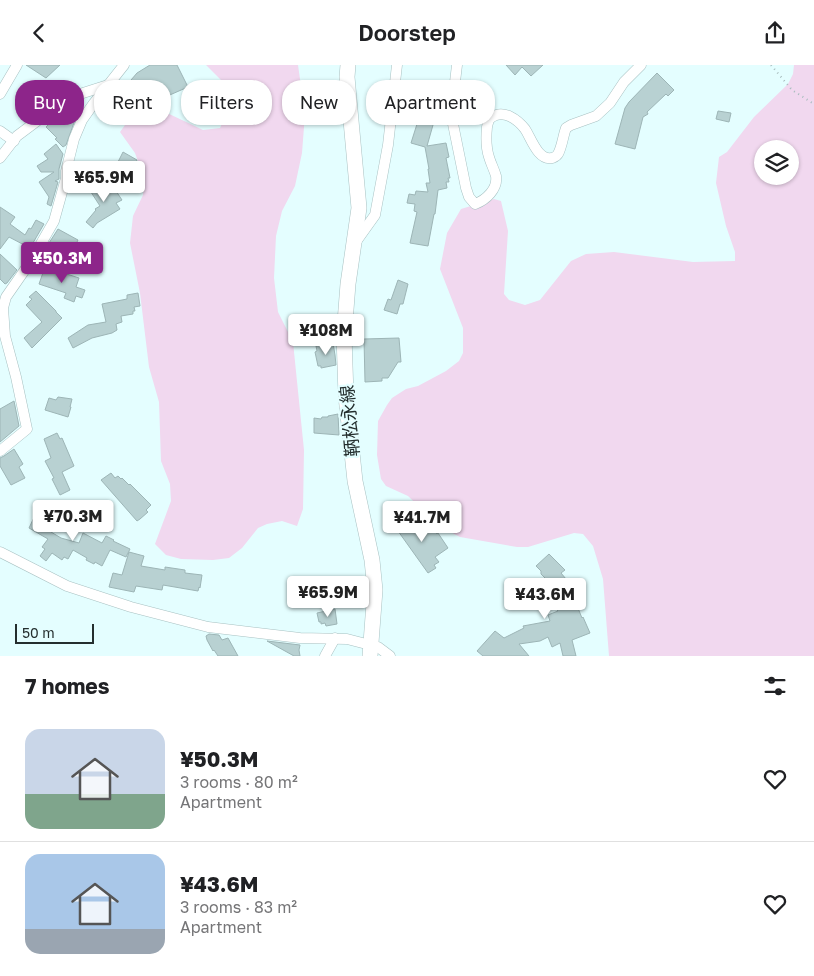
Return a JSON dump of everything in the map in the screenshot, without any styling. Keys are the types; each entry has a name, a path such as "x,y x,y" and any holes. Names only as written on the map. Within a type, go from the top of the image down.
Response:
{"main road":[{"name":"鞆松永線","path":"348,65 347,77 358,208 348,284 344,335 345,379 355,481 372,561 374,590 370,650"}],"street":[{"path":"0,94 17,65"},
{"path":"113,80 124,65"},
{"path":"354,243 375,215 388,145 397,65"},
{"path":"457,65 453,99 453,123 466,188 469,197 475,204 486,198 495,185 496,178 489,156 486,135 488,121 492,117 504,114 512,117 524,129 535,148 546,158 556,157 566,128 596,116 610,103 624,82 641,65"},
{"path":"0,158 17,136 61,103 94,90"},
{"path":"0,451 27,429 5,336 2,308 6,297 31,261 54,221 74,139 82,120 94,104"},
{"path":"0,131 14,141"},
{"path":"0,552 67,586 141,610 208,627 300,638 347,639 370,650 378,647 390,656"},
{"path":"324,656 335,638"}],"path":[{"path":"771,65 792,90 814,105"}],"shaded area":[{"path":"206,65 298,65 300,80 282,80 282,125 304,125 302,153 295,186 282,211 276,236 274,278 278,312 293,342 304,450 303,509 297,526 282,521 258,528 242,548 229,558 213,560 181,559 166,555 155,544 171,501 170,484 161,461 159,402 149,367 140,293 130,243 133,216 143,195 144,178 135,153 120,132 125,125 171,125 171,115 181,120 181,125 192,125 203,130 220,128 221,125 272,125 272,80 221,80"},
{"path":"794,65 814,65 814,656 609,656 603,579 593,546 583,534 574,533 528,547 517,547 460,537 439,526 408,496 386,486 381,479 377,455 378,421 392,398 406,389 418,386 446,371 459,361 463,353 463,328 440,269 447,233 461,209 494,199 501,201 508,231 504,294 509,300 525,305 540,300 571,261 586,254 614,252 693,262 735,261 735,252 726,226 716,183 719,157 727,152 754,117 788,84 793,74"}],"building":[{"path":"26,65 60,65 46,78"},
{"path":"150,65 177,65 184,80 181,80 181,90 171,94 171,80 131,80 137,73"},
{"path":"506,65 543,65 531,76 522,67 515,75"},
{"path":"657,73 674,90 668,96 666,94 643,117 635,149 615,144 625,108"},
{"path":"718,111 731,113 729,122 716,119"},
{"path":"48,125 73,125 66,145 63,147 46,127"},
{"path":"417,125 433,125 427,146 446,143 449,157 446,158 450,178 448,178 449,182 446,182 447,188 438,190 428,246 410,243 417,212 414,211 415,204 407,203 409,194 415,195 416,191 428,192 426,183 430,183 425,147 411,143"},
{"path":"56,144 63,154 59,169 59,179 55,181 58,182 51,206 47,204 49,197 39,182 54,172 41,172 37,166 48,159 44,154"},
{"path":"123,152 137,160 132,169 118,162"},
{"path":"104,180 110,190 114,188 122,200 116,203 120,209 97,223 93,228 86,222 95,209 100,206 89,189"},
{"path":"0,207 15,217 10,224 25,235 36,220 44,224 30,248 9,237 0,249"},
{"path":"58,229 78,240 76,244 86,249 81,260 49,243"},
{"path":"0,254 17,270 5,284 0,279"},
{"path":"45,267 79,278 76,287 85,290 82,298 76,296 74,302 64,298 66,293 39,284"},
{"path":"398,280 408,284 403,304 400,304 397,314 384,310 388,299 391,300"},
{"path":"36,291 62,318 32,348 24,338 42,322 26,305 32,299 29,297"},
{"path":"138,293 140,306 134,307 135,311 133,311 133,314 121,316 122,322 116,324 117,330 92,338 73,348 68,338 88,325 106,322 102,304 127,299 127,295"},
{"path":"399,338 401,362 398,362 388,378 382,378 382,381 365,382 364,339"},
{"path":"333,343 336,365 321,368 321,366 318,366 315,352 317,351 316,346"},
{"path":"58,397 72,399 68,417 45,410 49,398 56,400"},
{"path":"14,401 19,426 0,442 0,409"},
{"path":"338,414 339,435 314,433 314,418 321,419 322,417"},
{"path":"57,433 60,439 62,438 74,466 62,472 70,490 60,495 45,461 51,458 44,439"},
{"path":"14,449 23,464 19,467 25,478 11,485 0,466 0,458"},
{"path":"111,473 115,478 118,476 130,484 151,505 146,510 148,512 137,521 101,480"},
{"path":"38,509 58,519 51,532 61,538 79,543 83,533 102,543 106,536 130,549 126,557 110,550 102,566 86,560 87,558 73,550 68,559 64,557 62,560 52,553 46,561 40,556 45,549 42,547 48,539 29,528"},
{"path":"406,516 411,523 413,521 419,530 423,527 425,529 428,527 438,533 448,548 435,557 439,562 434,565 436,568 428,573 398,531 400,530 395,522"},
{"path":"129,552 144,556 141,566 165,570 165,567 185,570 185,573 202,575 200,588 198,591 163,585 162,590 136,586 134,592 109,587 113,573 122,575"},
{"path":"549,554 565,570 561,573 566,579 590,633 572,640 576,656 563,656 560,643 552,647 548,637 540,641 519,644 529,656 483,656 477,651 495,631 504,638 524,628 523,626 550,621 548,615 558,611 539,591 549,582 536,566"},
{"path":"526,582 528,591 517,593 515,584"},
{"path":"335,609 337,624 326,626 325,623 321,624 319,622 317,613"},
{"path":"209,634 219,635 222,640 228,638 238,656 218,656 207,640 206,636"},
{"path":"267,641 300,645 300,656 294,656"}]}
